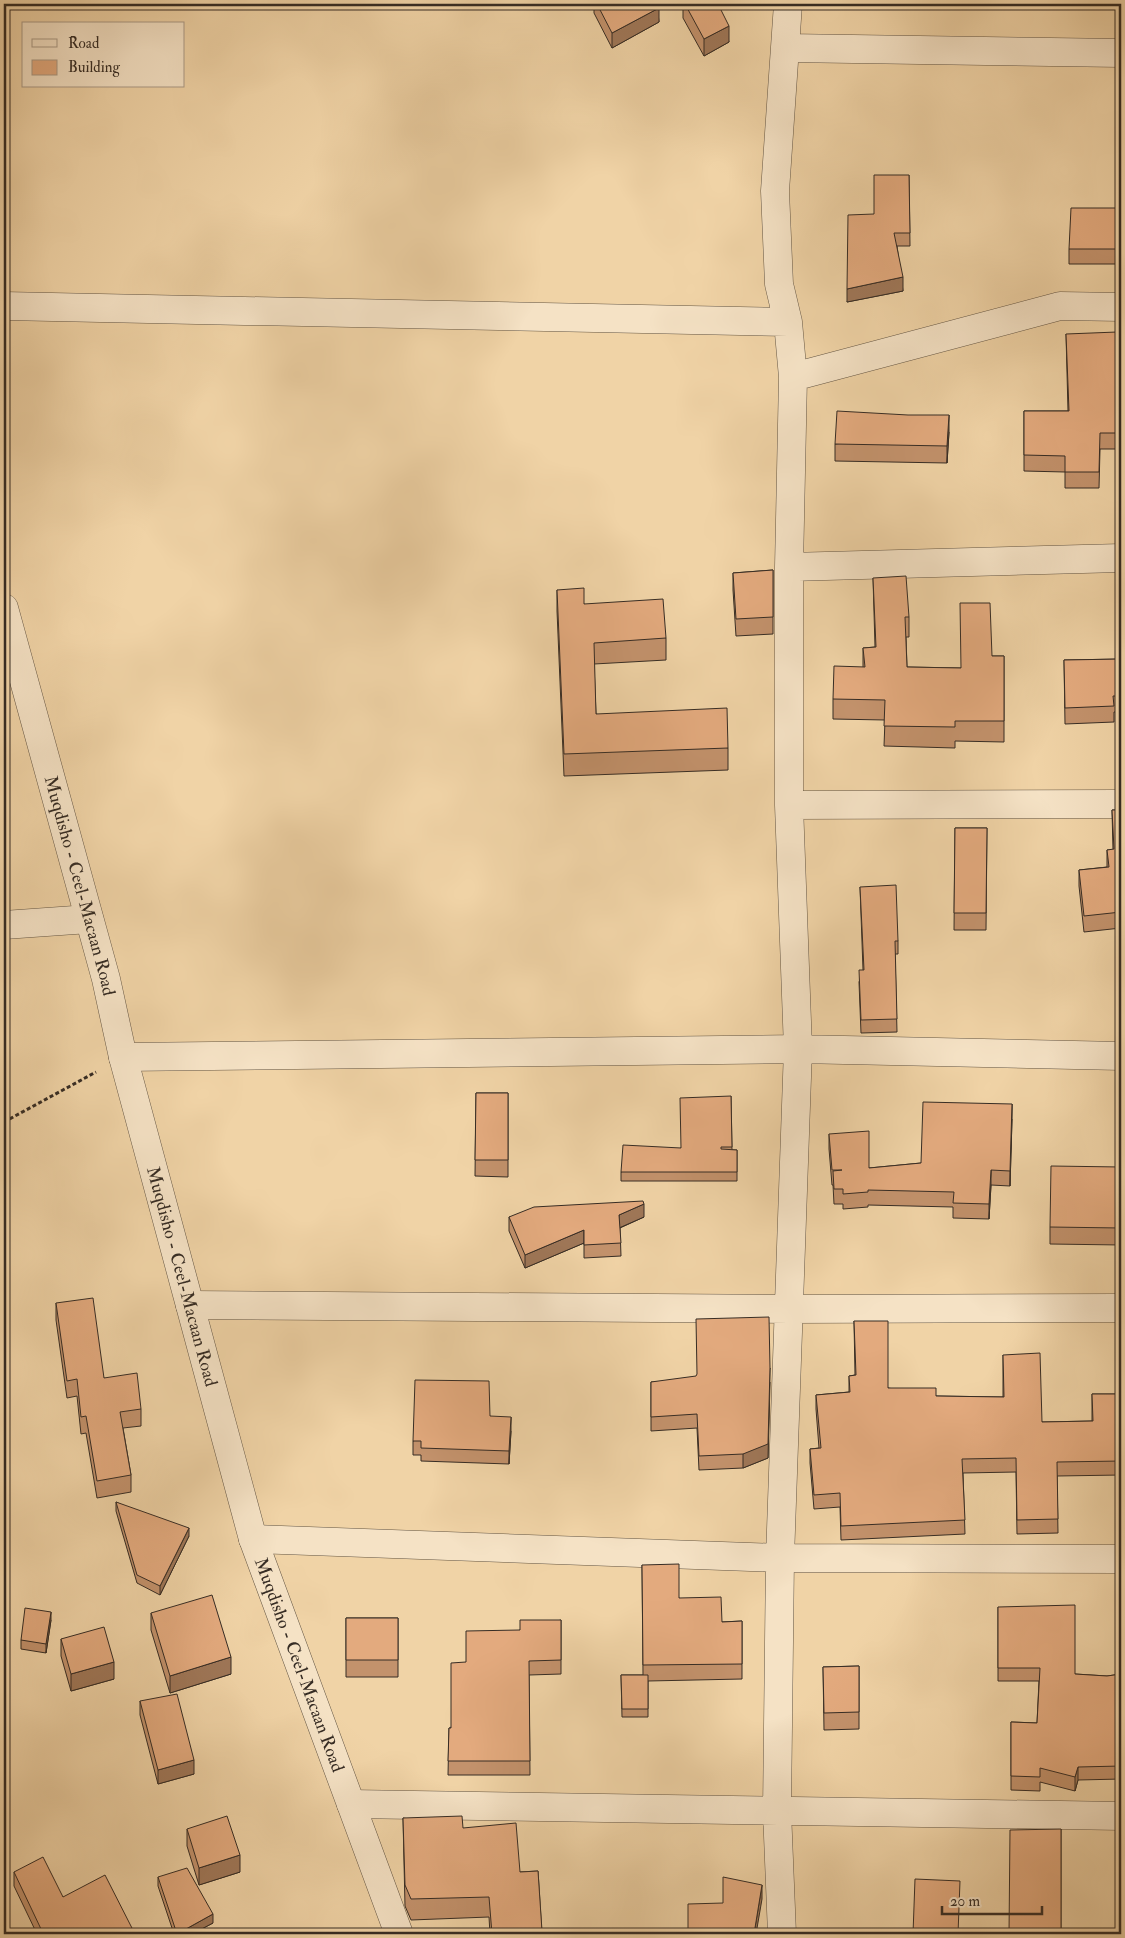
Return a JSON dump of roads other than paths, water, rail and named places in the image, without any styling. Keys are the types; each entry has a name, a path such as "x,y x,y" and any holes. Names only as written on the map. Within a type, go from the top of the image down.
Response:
{"street":[{"path":"782,1934 777,1811 780,1558 798,1049 789,805 789,566 793,377 788,322 779,284 775,191 788,4"},
{"path":"786,48 1121,53"},
{"path":"4,306 788,322"},
{"path":"793,377 834,368 983,325 1060,306 1121,307"},
{"path":"789,566 1121,558"},
{"name":"Muqdisho - Ceel-Macaan Road","path":"4,608 11,658 89,919 123,1057 253,1539 399,1934"},
{"path":"789,805 1121,804"},
{"path":"4,925 89,919"},
{"path":"123,1057 798,1049 1121,1056"},
{"path":"190,1305 789,1309 1121,1308"},
{"path":"253,1539 780,1558 1121,1559"},
{"path":"351,1804 1121,1816"}]}
